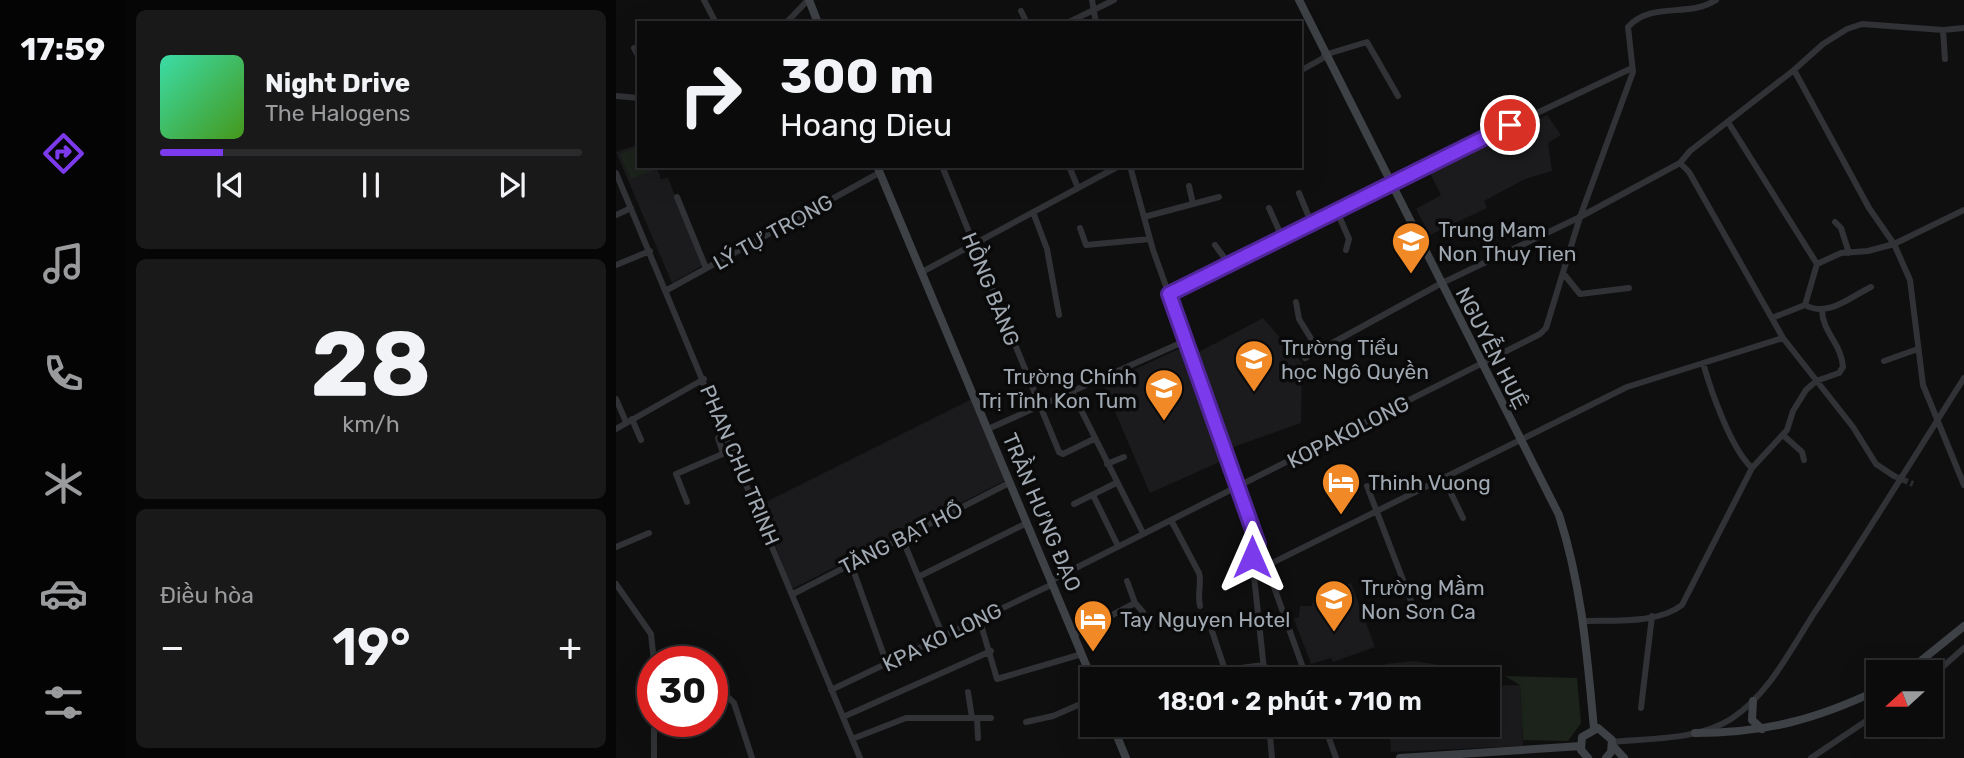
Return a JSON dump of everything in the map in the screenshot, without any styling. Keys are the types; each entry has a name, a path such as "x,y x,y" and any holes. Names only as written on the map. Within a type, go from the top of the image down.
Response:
{"street":[{"path":"704,0 715,21"},
{"path":"788,21 809,0 817,21"},
{"path":"1092,0 1096,21"},
{"path":"1072,21 1114,0"},
{"name":"NGUYỄN HUỆ","path":"1298,0 1519,441 1559,515 1573,559 1584,621 1594,729"},
{"path":"1169,294 1389,183 1632,68 1634,61 1628,27 1664,7 1699,10 1716,0"},
{"path":"1021,11 1026,21"},
{"path":"1305,358 1440,284 1580,218 1680,163 1690,151 1823,44 1858,24 1942,30 1964,28"},
{"path":"1942,30 1945,59"},
{"path":"1302,70 1325,57 1367,42 1398,96"},
{"path":"634,48 637,53"},
{"name":"KOPAKOLONG","path":"1052,582 1143,533 1239,488 1481,364 1546,328 1580,218 1633,72 1632,68"},
{"path":"1794,70 1869,208 1894,244 1910,280 1923,385 1964,485"},
{"path":"616,96 637,100"},
{"path":"1728,122 1817,264 1805,305"},
{"path":"1680,163 1689,172 1783,338 1853,427 1876,464 1894,476"},
{"name":"HỒNG BÀNG","path":"943,168 1038,407 1060,454 1094,439"},
{"path":"1070,168 1078,188"},
{"path":"922,272 1115,168"},
{"path":"1131,168 1150,239 1185,341 1303,667"},
{"name":"LÝ TỰ TRỌNG","path":"667,290 878,170"},
{"name":"TRẦN HƯNG ĐẠO","path":"878,170 1087,667"},
{"name":"PHAN CHU TRINH","path":"616,173 734,449 860,758"},
{"path":"1189,186 1193,204"},
{"path":"1299,193 1311,222"},
{"path":"677,197 706,268"},
{"path":"1144,218 1219,197"},
{"path":"616,215 631,208"},
{"path":"1269,208 1282,237"},
{"path":"1336,209 1349,239 1346,250"},
{"path":"1817,264 1849,253 1894,244 1964,210"},
{"path":"1033,212 1047,249 1059,316"},
{"path":"1835,222 1841,228 1849,253"},
{"path":"1080,228 1086,244 1150,239"},
{"path":"1215,245 1228,264"},
{"path":"616,265 650,251"},
{"path":"1563,273 1580,294 1629,288"},
{"path":"1772,318 1805,305 1822,310 1871,287"},
{"path":"1296,302 1299,319 1318,350"},
{"path":"1584,621 1652,616 1672,612 1682,605 1752,468 1783,435 1793,411 1816,381 1839,373 1843,367 1843,357 1825,326 1822,310"},
{"path":"1266,566 1379,513 1627,387 1783,338"},
{"path":"988,429 1185,341"},
{"path":"1884,361 1918,349"},
{"path":"1703,363 1723,415 1745,462 1752,468"},
{"path":"1695,733 1722,724 1753,701 1768,683 1964,377"},
{"path":"616,429 704,379"},
{"path":"1072,392 1143,533"},
{"path":"616,399 641,440"},
{"path":"723,453 718,438 727,433"},
{"path":"1783,435 1802,452 1804,460"},
{"path":"687,502 676,474 734,449"},
{"path":"1107,464 1124,457"},
{"path":"1444,480 1463,518"},
{"name":"TĂNG BẠT HỔ","path":"793,593 1009,483"},
{"path":"1074,504 1116,483"},
{"path":"1367,486 1411,601"},
{"path":"1093,495 1118,546"},
{"path":"1171,520 1199,573 1197,589 1200,606"},
{"path":"920,576 1027,523"},
{"path":"616,547 649,533"},
{"path":"902,538 943,636"},
{"path":"1212,631 1226,670 1264,665 1252,557 1258,544"},
{"path":"851,564 887,664"},
{"path":"1127,581 1135,603 1143,612"},
{"name":"KPA KO LONG","path":"831,690 1052,582"},
{"path":"616,584 651,634 652,646"},
{"path":"1074,635 1135,603"},
{"path":"1641,708 1652,616"},
{"path":"979,618 991,651 995,674 1000,680 1082,654"},
{"path":"1922,660 1964,626"},
{"path":"1943,667 1964,648"},
{"path":"843,717 991,651"},
{"path":"968,692 978,738"},
{"path":"1613,744 1695,733 1765,730 1824,713 1866,695"},
{"path":"728,697 734,702 752,758"},
{"path":"1753,701 1753,723 1765,730"},
{"path":"1026,722 1053,716 1080,704"},
{"path":"852,739 906,718 991,718"},
{"path":"1811,758 1866,721"},
{"path":"1588,758 1581,746 1582,737 1594,729 1604,730 1624,758"},
{"path":"654,737 654,758"},
{"path":"1117,737 1126,758"},
{"path":"1270,737 1272,758"},
{"path":"1329,737 1336,758"},
{"path":"1606,758 1613,744"},
{"path":"1400,758 1581,746"}],"shaded area":[{"path":"1547,115 1561,135 1548,143 1552,171 1525,179 1484,201 1487,208 1430,235 1416,209 1441,195 1429,171"},
{"path":"637,145 637,168 657,168 661,179 668,178 703,265 672,283 616,152"},
{"path":"637,148 637,168 654,170 631,179 620,154"},
{"name":"Trường Tiểu học Ngô Quyền","path":"1263,318 1302,363 1301,423 1228,449 1193,355"},
{"name":"Trường Chính Trị Tỉnh Kon Tum","path":"1181,348 1224,460 1150,493 1103,384"},
{"path":"972,399 1008,479 792,589 760,505"},
{"name":"Trường Mầm Non Sơn Ca","path":"1351,583 1375,647 1333,662 1331,658 1311,664 1294,619 1299,617 1300,606 1312,606 1314,597"},
{"path":"1414,661 1452,667 1385,667 1385,664"},
{"path":"1505,676 1577,678 1581,723 1568,741 1523,740 1520,685"},
{"path":"1520,685 1523,746 1391,752 1390,737 1500,737 1500,686"}],"tunnel":[{"path":"1894,476 1913,484"}],"place":[{"name":"Trung Mam Non Thuy Tien","path":"1411,275"},
{"name":"Trường Tiểu học Ngô Quyền","path":"1254,393"},
{"name":"Trường Chính Trị Tỉnh Kon Tum","path":"1164,422"},
{"name":"Thinh Vuong","path":"1341,516"},
{"name":"Trường Mầm Non Sơn Ca","path":"1334,633"},
{"name":"Tay Nguyen Hotel","path":"1093,653"}],"route":[{"path":"1252,557 1258,544 1169,294 1510,125"}]}
